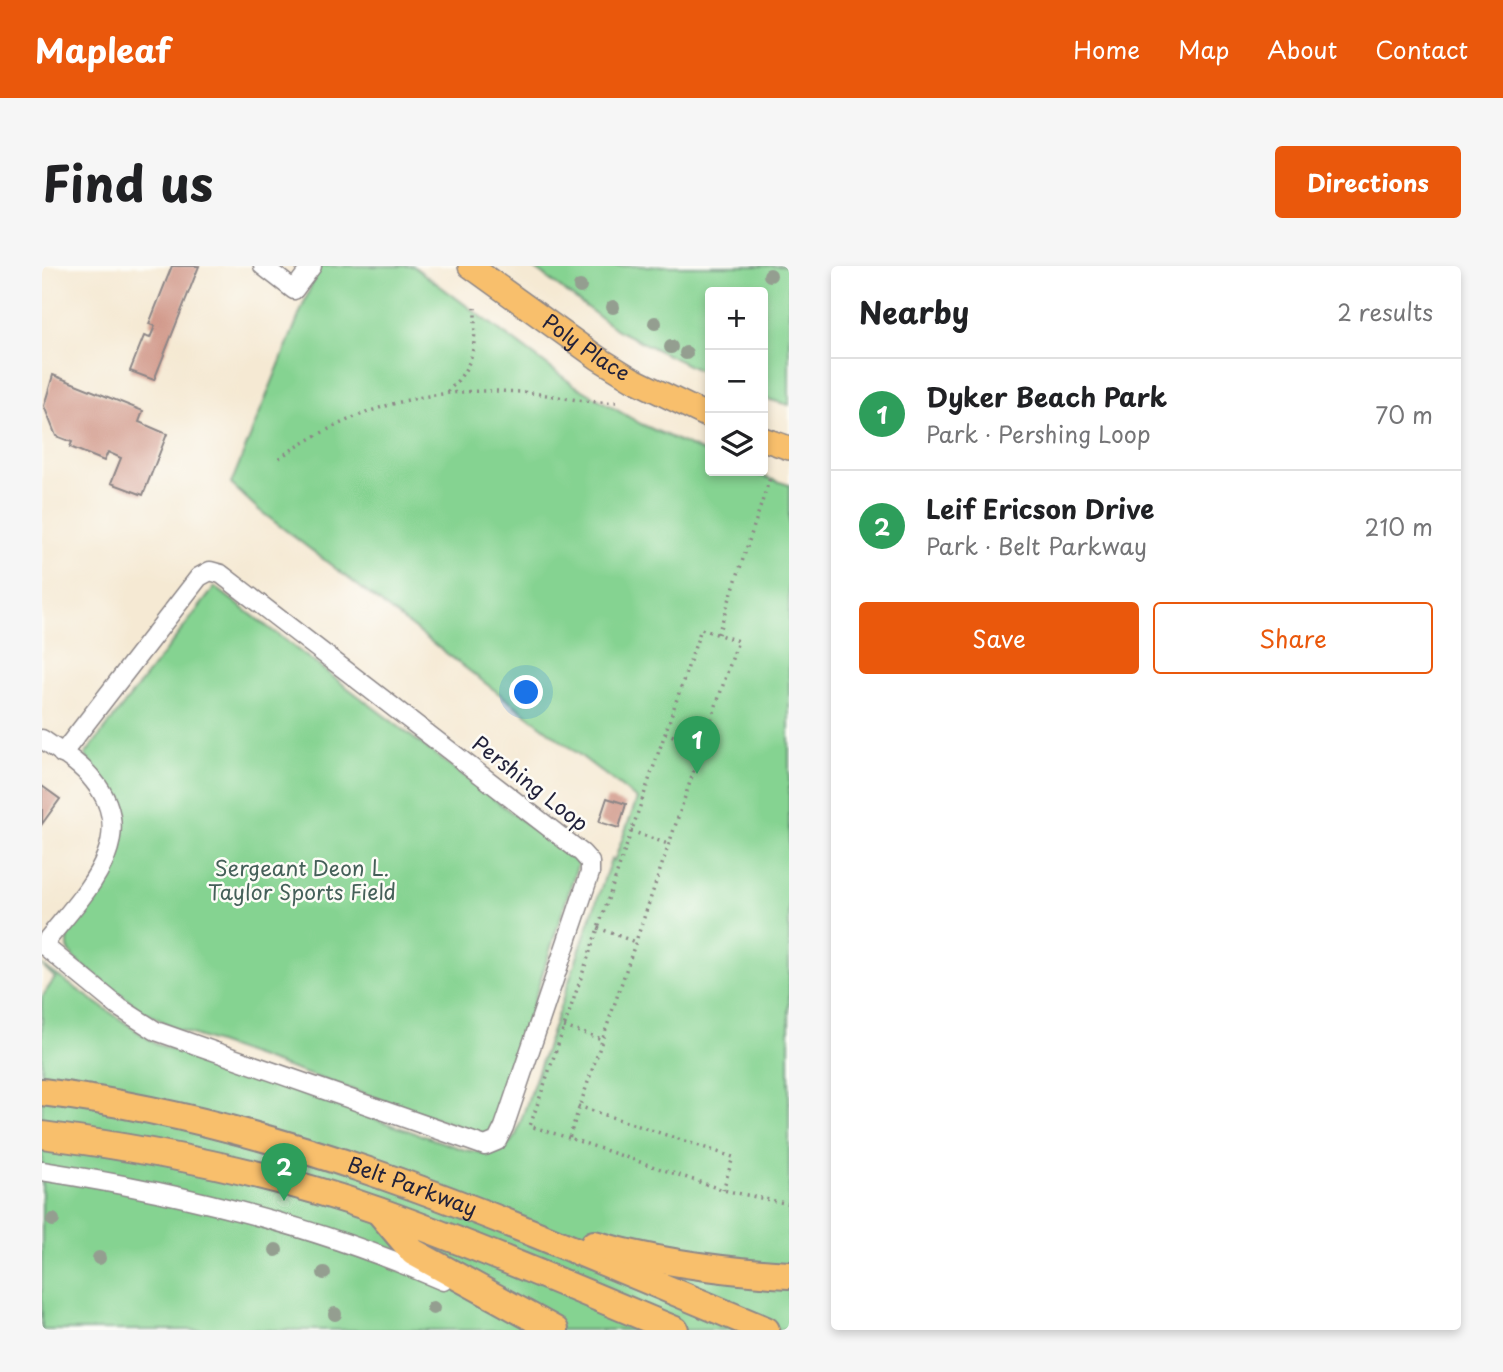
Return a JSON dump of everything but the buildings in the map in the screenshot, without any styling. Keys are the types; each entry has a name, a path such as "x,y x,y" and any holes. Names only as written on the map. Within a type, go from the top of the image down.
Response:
{"highway":[{"name":"Belt Parkway","path":"42,1092 167,1113 322,1154 462,1204 766,1330"},
{"name":"Belt Parkway","path":"42,1135 111,1144 247,1172 377,1210 675,1330"},
{"path":"462,1204 623,1252 789,1275"},
{"path":"377,1210 413,1252 555,1330"}],"main road":[{"name":"Poly Place","path":"470,266 598,358 632,379 705,415"},
{"path":"768,441 789,448"}],"street":[{"path":"262,266 294,290 312,266"},
{"name":"Pershing Loop","path":"210,570 220,574 582,853 590,863 590,873 497,1141 485,1146 156,1031 120,1008 42,945 100,873 110,842 109,808 102,792 92,777 62,754 198,577 210,570"},
{"path":"42,739 62,754"},
{"path":"42,1171 148,1189 314,1233 416,1269 521,1313"}],"path":[{"path":"447,392 463,374 474,354 475,308"},
{"path":"279,458 314,435 380,405 447,392 521,392 616,402"},
{"path":"718,634 771,475"},
{"path":"569,1138 738,641 701,629 530,1126 723,1189 789,1204"},
{"path":"665,733 702,746"},
{"path":"631,831 668,844"},
{"path":"598,928 635,942"},
{"path":"564,1027 602,1039"},
{"path":"578,1106 733,1157 723,1189"}],"green space":[{"path":"319,266 413,266 571,383 641,424 705,453 705,476 761,476 789,485 789,1330 42,1330 42,997 55,978 42,965 156,1044 465,1150 494,1152 505,1147 516,1135 611,859 614,861 637,799 259,510 231,484"},
{"path":"531,266 789,266 789,405 768,399 768,287 705,287 705,374 617,330"},
{"name":"Sergeant Deon L. Taylor Sports Field","path":"215,587 578,863 492,1131 483,1135 177,1029 144,1012 74,959 68,948 68,933 109,879 121,847 122,830 115,799 85,755"}],"place":[{"name":"Dyker Beach Park","path":"697,774"},
{"name":"Leif Ericson Drive","path":"284,1201"}]}
